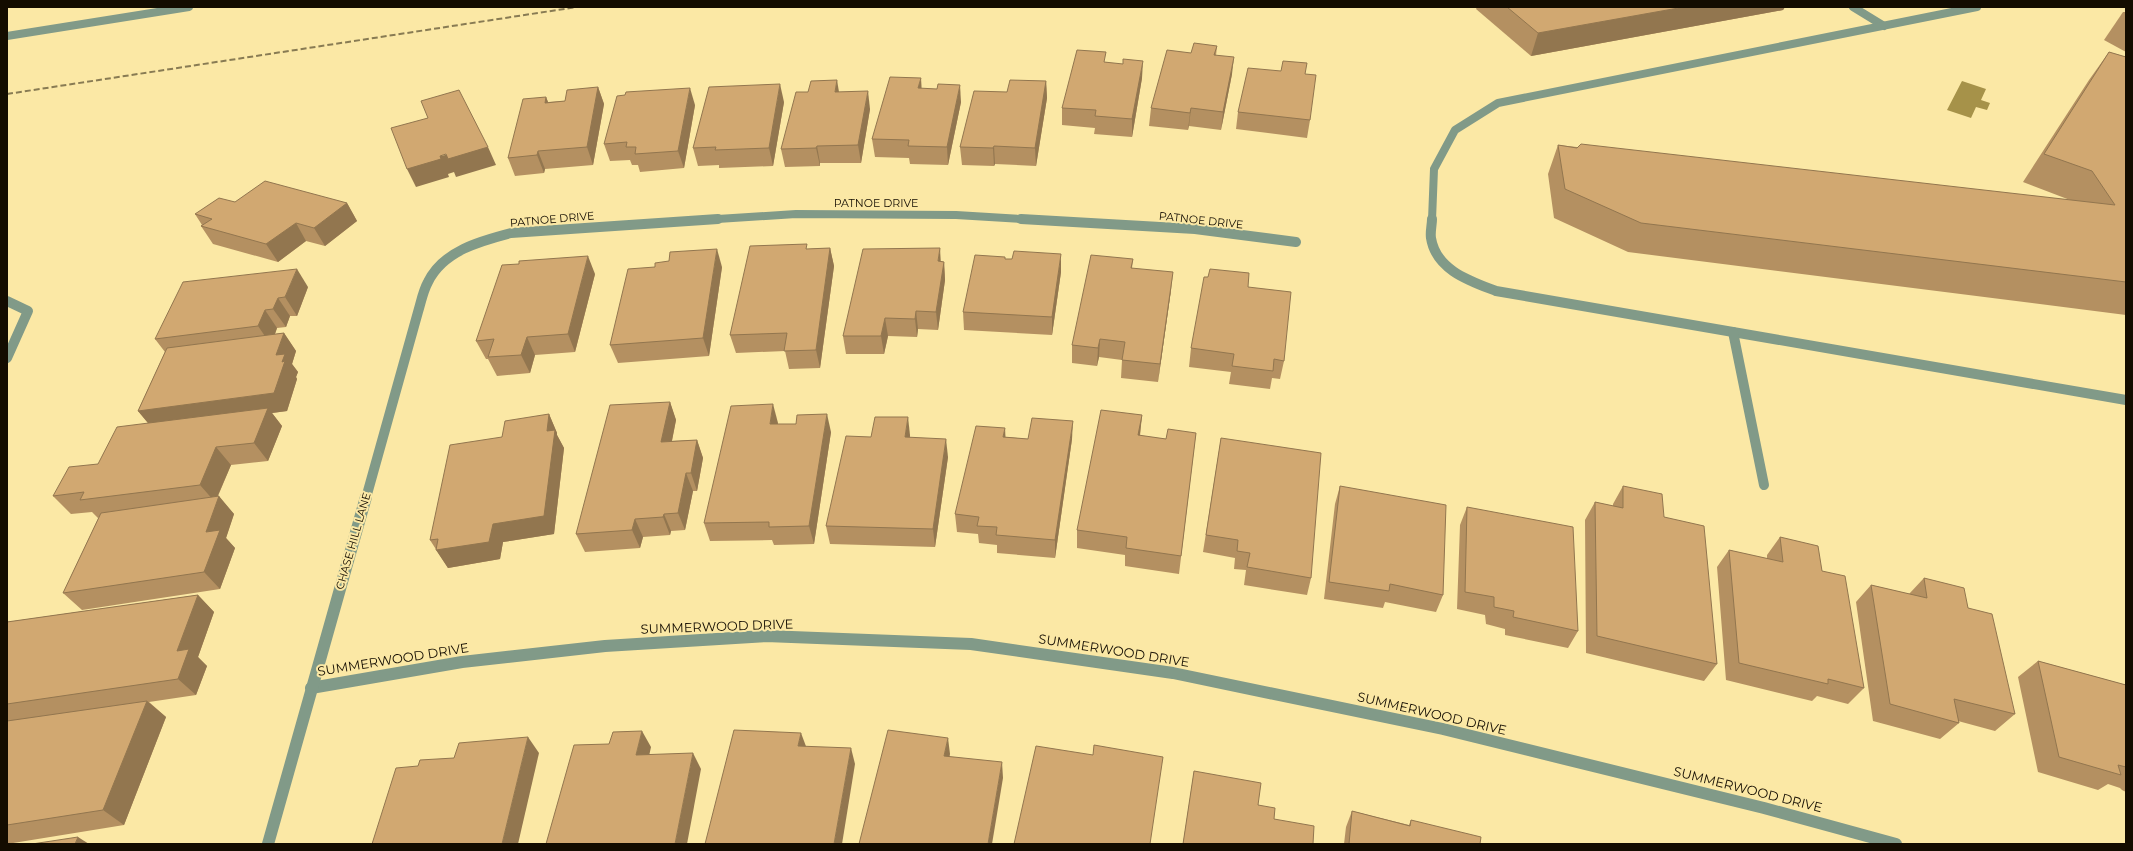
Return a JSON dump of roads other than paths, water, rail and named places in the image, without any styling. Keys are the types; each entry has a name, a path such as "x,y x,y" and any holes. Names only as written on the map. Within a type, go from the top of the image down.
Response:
{"street":[{"path":"7,36 189,7"},
{"path":"1853,7 1884,26"},
{"path":"1977,7 1953,9 1884,26 1498,102 1455,130 1434,169 1431,238 1438,257 1458,276 1496,291 2126,400"},
{"name":"PATNOE DRIVE","path":"459,251 482,241 518,232 796,214 963,215 1196,229 1296,242"},
{"name":"CHASE HILL LANE","path":"268,844 311,688 428,282 440,265 459,251"},
{"path":"7,301 28,311 7,358"},
{"path":"1733,332 1764,485"},
{"name":"SUMMERWOOD DRIVE","path":"311,688 462,662 605,646 766,636 971,644 1173,673 1443,729 1764,808 1896,844"}],"railway":[{"path":"7,94 577,7"}]}
